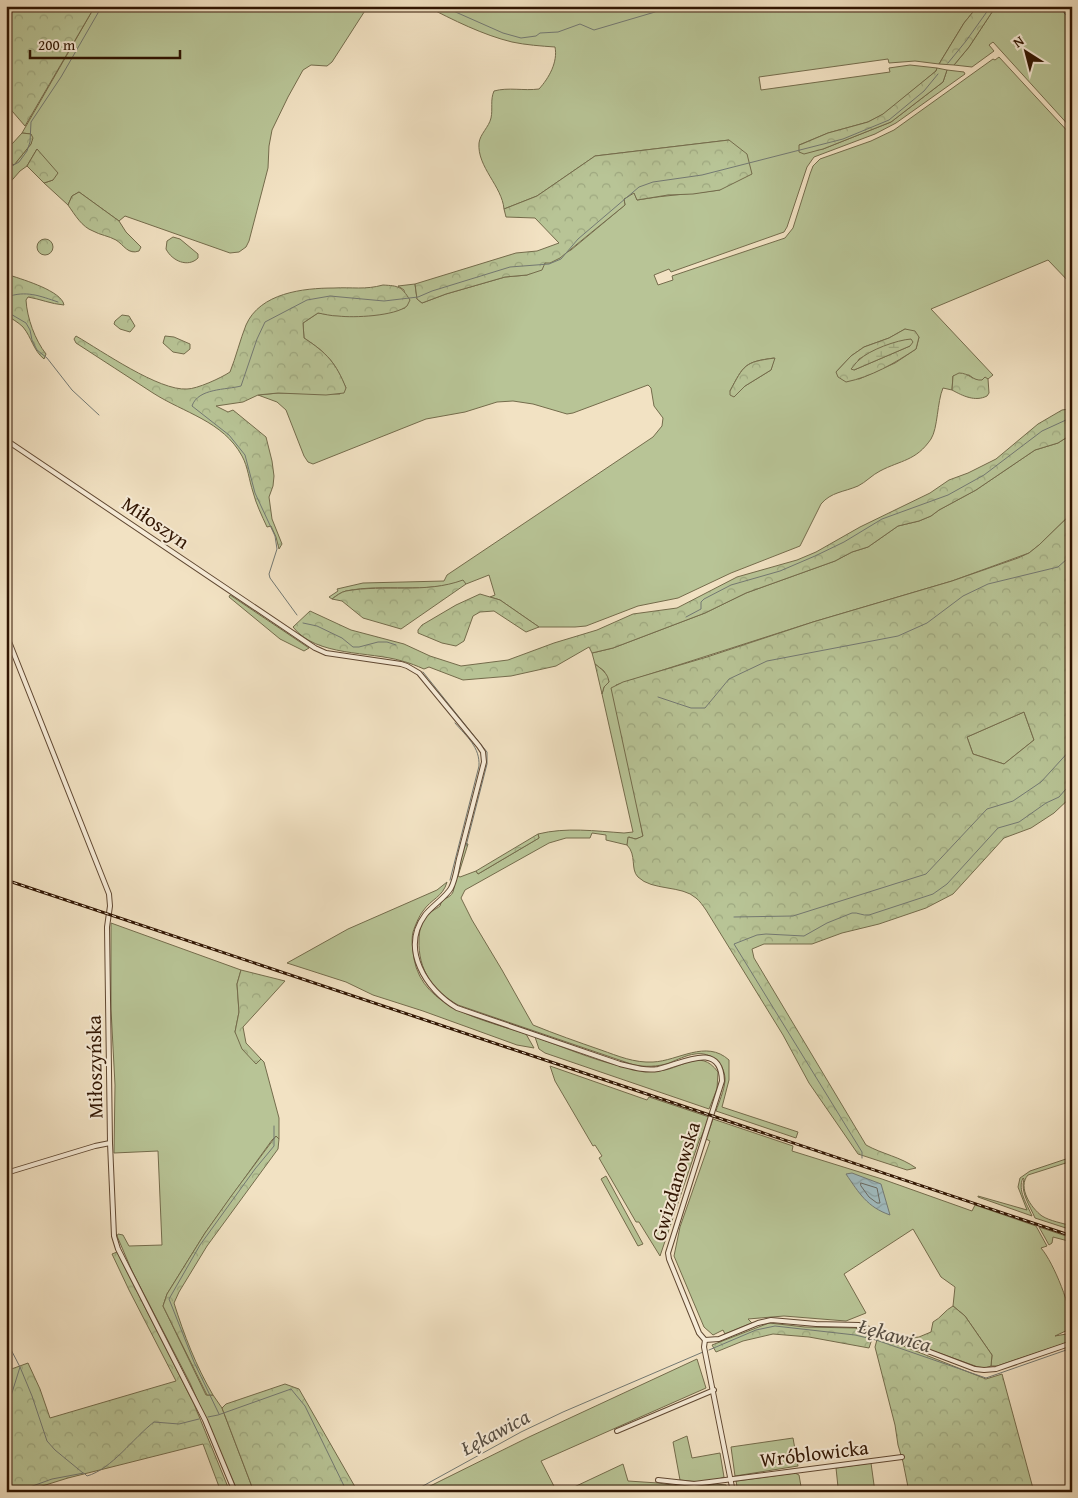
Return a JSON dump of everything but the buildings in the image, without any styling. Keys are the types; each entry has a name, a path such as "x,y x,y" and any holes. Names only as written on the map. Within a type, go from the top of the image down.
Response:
{"street":[{"name":"Miłoszyn","path":"6,440 315,648 326,652 402,664 413,668 418,673 481,749 484,762 451,889"},
{"name":"Miłoszyńska","path":"6,634 109,894 110,906 107,927 110,1143 112,1225 116,1245 205,1420 235,1492"},
{"name":"Gwizdanowska","path":"451,889 421,921 416,936 418,962 427,982 449,1003 457,1008 633,1067 656,1069 698,1056 706,1057 718,1066 722,1074 722,1081 668,1253 696,1328 705,1340"},
{"path":"6,1173 110,1143"},
{"path":"733,1492 704,1347 705,1340 719,1339 758,1323 771,1320 860,1325 966,1366 984,1370 996,1369 1072,1343"},
{"path":"617,1432 714,1390"},
{"name":"Wróblowicka","path":"658,1480 694,1484 902,1457"}],"green space":[{"path":"6,6 95,6 25,126 6,104"},
{"path":"95,6 368,6 332,62 327,66 311,65 303,70 288,97 272,130 268,168 249,241 246,247 239,252 230,253 125,216 119,221 79,192 72,196 68,205 44,183 53,180 37,149 27,166 6,187 6,160 14,165 31,144 31,134 22,133"},
{"path":"426,6 980,6 964,23 939,64 915,61 889,63 888,59 759,77 761,90 890,72 889,68 910,65 937,68 936,71 884,114 868,122 828,133 799,145 823,149 891,122 943,82 947,70 964,72 965,74 896,123 875,134 814,157 807,167 784,232 671,272 669,269 654,275 658,285 673,280 672,276 785,238 793,228 813,166 820,159 871,141 894,130 993,59 995,60 999,57 1072,136 1072,285 1048,260 931,309 993,375 982,381 977,381 969,375 953,376 952,390 943,388 931,439 920,452 880,471 858,486 825,500 821,504 800,546 731,573 678,598 638,606 586,626 575,627 539,627 500,600 490,597 495,595 489,575 466,584 463,581 434,587 375,588 346,591 332,599 329,597 338,591 337,589 363,583 444,581 447,575 653,437 662,426 663,418 654,406 651,388 648,385 567,414 533,404 513,401 497,402 465,412 426,419 313,464 308,462 304,456 286,410 277,402 258,395 278,393 340,394 346,388 338,371 329,359 304,338 303,323 318,313 362,315 384,313 405,308 404,290 398,286 415,284 417,299 422,303 505,277 527,275 545,263 571,250 625,205 624,199 634,192 637,200 720,190 729,140 595,156 537,196 504,209 499,192 479,152 480,140 491,118 493,94 494,91 499,90 539,89 552,70 556,53 555,47 523,44 501,39 468,27","holes":["905,329 919,337 916,349 895,363 859,379 836,372 851,356 864,347 889,338","774,358 771,370 745,386 734,396 730,391 746,366 756,361"]},
{"path":"983,6 996,6 969,47 954,65 939,64 964,23 977,7 981,9"},
{"path":"996,6 1072,6 1072,129 993,42 989,45 994,51 972,67 954,65 969,47"},
{"path":"937,68 947,70 943,82 891,122 823,149 804,154 799,152 799,145 828,133 868,122 883,114 936,71"},
{"path":"22,133 31,134 33,138 31,144 14,165 6,160 6,144 12,144"},
{"path":"729,140 747,154 752,174 720,190 637,200 634,193 624,199 625,205 560,258 550,263 545,263 542,270 527,275 505,277 422,303 417,299 415,284 516,253 537,251 559,243 535,218 506,217 504,209 537,196 595,156"},
{"path":"37,149 58,173 53,180 44,183 27,166"},
{"path":"79,192 119,221 126,232 141,247 139,251 129,251 116,240 89,229 82,224 68,205 72,196"},
{"path":"173,237 180,239 198,254 198,258 190,263 185,263 172,257 166,249 167,241"},
{"path":"45,239 53,247 45,255 37,247"},
{"path":"6,274 46,289 59,297 63,302 64,305 28,297 26,300 32,328 46,354 44,359 37,352 23,327 6,315"},
{"path":"383,285 396,286 402,289 410,300 407,306 393,312 364,316 345,317 318,313 303,323 304,338 330,359 346,388 344,393 326,395 278,393 258,395 243,402 216,406 228,412 233,410 266,437 274,476 269,497 272,519 282,544 279,549 271,526 267,527 257,505 244,460 234,444 214,426 153,393 76,343 74,339 76,336 131,369 162,384 175,388 191,389 209,383 230,372 246,325 261,306 272,299 284,294 309,289 364,288"},
{"path":"122,315 129,316 135,326 130,332 120,329 114,324"},
{"path":"905,329 915,331 919,337 916,349 882,369 865,377 846,382 838,377 836,372 851,356 864,347 889,338","holes":["890,345 910,346 854,370 859,359 874,351"]},
{"path":"165,336 174,337 190,344 190,349 184,354 173,352 163,343"},
{"path":"911,339 913,342 910,346 854,370 851,369 864,356 876,349 891,343"},
{"path":"775,358 771,370 745,386 734,397 730,395 730,391 746,366 757,361"},
{"path":"959,373 979,380 985,377 988,379 989,393 987,396 974,398 952,390 953,376"},
{"path":"1069,409 1072,434 1058,443 1035,450 976,490 931,516 898,526 868,547 746,593 705,613 613,648 592,653 589,647 556,666 511,676 463,680 429,667 424,669 389,658 344,652 315,644 303,637 293,627 310,611 351,630 404,644 430,656 461,666 508,660 597,630 633,614 677,608 737,577 797,560 816,552 860,527 930,493 949,480 996,459 1038,424 1062,410"},
{"path":"1072,434 1072,513 1029,553 952,581 813,622 616,685 643,837 635,839 629,837 627,845 606,840 606,835 592,833 590,838 566,838 549,843 465,890 461,898 533,1025 626,1059 653,1062 701,1051 711,1051 720,1054 729,1060 729,1080 722,1107 798,1132 796,1138 716,1111 724,1089 725,1075 720,1065 712,1057 701,1054 685,1056 656,1066 634,1065 458,1005 434,986 421,961 419,951 420,931 425,917 440,906 442,901 453,892 455,876 464,843 468,844 458,876 460,877 476,871 478,874 539,838 538,834 570,830 633,832 602,694 604,687 609,682 604,671 595,664 592,653 613,648 705,613 746,593 868,547 898,526 931,516 976,490 1035,450 1058,443"},
{"path":"1072,513 1072,796 1054,813 1031,828 1004,838 953,894 926,908 812,944 764,944 752,949 754,958 866,1145 916,1168 907,1170 858,1154 809,1083 783,1035 699,901 683,891 644,881 636,874 632,853 627,845 628,837 636,839 643,836 611,688 623,682 813,622 952,581 1018,558 1029,553","holes":["1024,712 1034,740 1004,764 973,754 967,737"]},
{"path":"463,580 466,584 401,629 363,618 342,601 332,599 346,591 375,588 434,587"},
{"path":"480,594 500,600 539,627 526,632 494,611 480,612 473,616 464,641 456,646 442,643 418,633 422,625 456,605"},
{"path":"230,595 309,648 304,651 280,639 229,597"},
{"path":"595,664 604,672 609,682 604,687 602,694"},
{"path":"1024,712 1034,740 1004,764 973,754 967,737"},
{"path":"538,834 539,838 478,874 476,871"},
{"path":"447,882 440,895 426,907 417,921 413,932 414,959 420,976 430,990 443,1001 475,1017 526,1034 534,1048 517,1045 373,995 346,982 287,963 348,929 437,890"},
{"path":"111,923 241,970 237,984 239,1012 235,1032 257,1063 261,1059 264,1062 279,1118 279,1139 276,1136 272,1140 205,1233 167,1294 163,1306 206,1395 213,1395 222,1408 254,1492 238,1492 190,1383 132,1271 117,1236 118,1234 123,1235 129,1246 162,1245 158,1151 114,1153 115,1085 111,1009"},
{"path":"241,970 285,981 243,1027 246,1043 261,1059 256,1064 242,1049 235,1032 239,1012 237,984"},
{"path":"535,1037 626,1068 656,1071 697,1060 704,1061 711,1064 718,1072 717,1089 709,1109 545,1053 539,1049"},
{"path":"550,1066 647,1100 649,1097 709,1117 700,1138 660,1256 639,1222 636,1222 599,1158 602,1156 595,1145 593,1146 555,1081"},
{"path":"713,1119 793,1146 792,1151 882,1179 972,1211 975,1205 1036,1226 1047,1246 1041,1248 1057,1275 1066,1298 1071,1320 1072,1328 1055,1336 1072,1333 1072,1341 997,1366 991,1366 992,1355 965,1316 953,1306 955,1287 941,1277 913,1229 844,1274 866,1313 846,1321 784,1316 748,1319 752,1323 725,1334 723,1330 713,1335 704,1327 674,1256 680,1227 710,1141 706,1139"},
{"path":"276,1136 279,1139 278,1149 207,1246 174,1303 191,1350 213,1395 207,1395 163,1306 167,1294 205,1233"},
{"path":"1072,1157 1072,1161 1028,1175 1024,1185 1030,1203 1042,1216 1072,1226 1072,1230 1035,1218 1024,1194 1023,1178 1021,1183 1022,1192 1032,1216 978,1197 1027,1210 1018,1187 1020,1178 1030,1171"},
{"path":"606,1176 643,1244 638,1246 601,1179"},
{"path":"1039,1227 1072,1238 1072,1242 1053,1237 1052,1243 1049,1245"},
{"path":"117,1252 194,1404 230,1492 221,1492 203,1444 68,1478 23,1492 6,1492 6,1371 28,1363 50,1418 176,1381 112,1254"},
{"path":"953,1306 965,1316 992,1355 991,1366 985,1368 978,1367 911,1343 910,1338 919,1337 931,1332 933,1322"},
{"path":"769,1323 805,1327 855,1328 868,1332 873,1336 869,1348 809,1337 773,1334 743,1341 716,1352 712,1345"},
{"path":"878,1336 986,1379 1002,1374 1034,1492 909,1492 895,1425 875,1347"},
{"path":"697,1359 706,1388 541,1461 557,1492 418,1492 529,1437"},
{"path":"285,1384 299,1389 358,1492 254,1492 222,1408 226,1404"},
{"path":"687,1436 692,1458 720,1453 724,1477 703,1482 680,1480 673,1442"},
{"path":"793,1438 798,1466 735,1476 731,1447"},
{"path":"871,1463 875,1492 810,1492 838,1487 836,1468"},
{"path":"623,1464 628,1481 686,1487 726,1485 727,1492 573,1492 572,1488"},
{"path":"795,1473 799,1475 802,1492 738,1492 736,1481"}],"water":[{"path":"852,1173 881,1184 890,1215 875,1208 864,1199 846,1174"}],"waterway":[{"path":"6,171 19,162 27,151 30,142 31,122 61,77 102,6"},
{"path":"442,6 503,33 521,38 536,36 540,33 558,32 580,24 594,30 655,12 664,7"},
{"path":"948,63 991,6"},
{"path":"1057,6 1072,21"},
{"path":"297,615 270,578 269,574 277,549 275,536 255,493 245,455 229,435 192,406 195,400 206,393 241,386 257,339 265,322 307,300 330,296 384,301 418,297 510,267 549,264 561,259 578,239 639,187 653,182 702,175 843,139 889,120 924,91 938,74"},
{"path":"7,297 27,294 58,302"},
{"path":"6,297 6,307 9,313 26,323 37,350 47,358 72,390 99,415"},
{"path":"686,617 701,609 701,602 704,599 731,585 780,571 844,542 882,519 948,495 984,475 1042,431 1066,420"},
{"path":"658,697 691,708 705,708 729,679 767,661 898,636 927,623 963,596 988,584 1058,567 1072,552"},
{"path":"303,623 317,626 342,638 353,647 378,642 396,645"},
{"path":"423,672 487,752 487,764 466,846"},
{"path":"450,880 479,766 479,759 475,748 455,723"},
{"path":"734,917 793,916 926,874 987,809 1013,801 1041,782 1072,748"},
{"path":"862,1158 862,1152 734,944 757,935 804,936 827,923 852,913 869,915 933,894 947,884 998,828 1019,822 1046,803 1059,797 1072,782"},
{"path":"219,1414 194,1362 169,1299 200,1245 274,1146 274,1126"},
{"name":"Łękawica","path":"709,1350 756,1330 775,1326 855,1335 876,1340 986,1378 1072,1348"},
{"path":"6,1340 20,1367 6,1412"},
{"name":"Łękawica","path":"412,1492 521,1432 703,1352"},
{"path":"20,1367 47,1441 83,1473"},
{"path":"208,1417 291,1389 305,1406 347,1492"},
{"path":"16,1492 52,1479 84,1473 87,1476 96,1472 114,1460 154,1422 179,1424 199,1419"}],"railway":[{"path":"6,880 1072,1236"}]}
